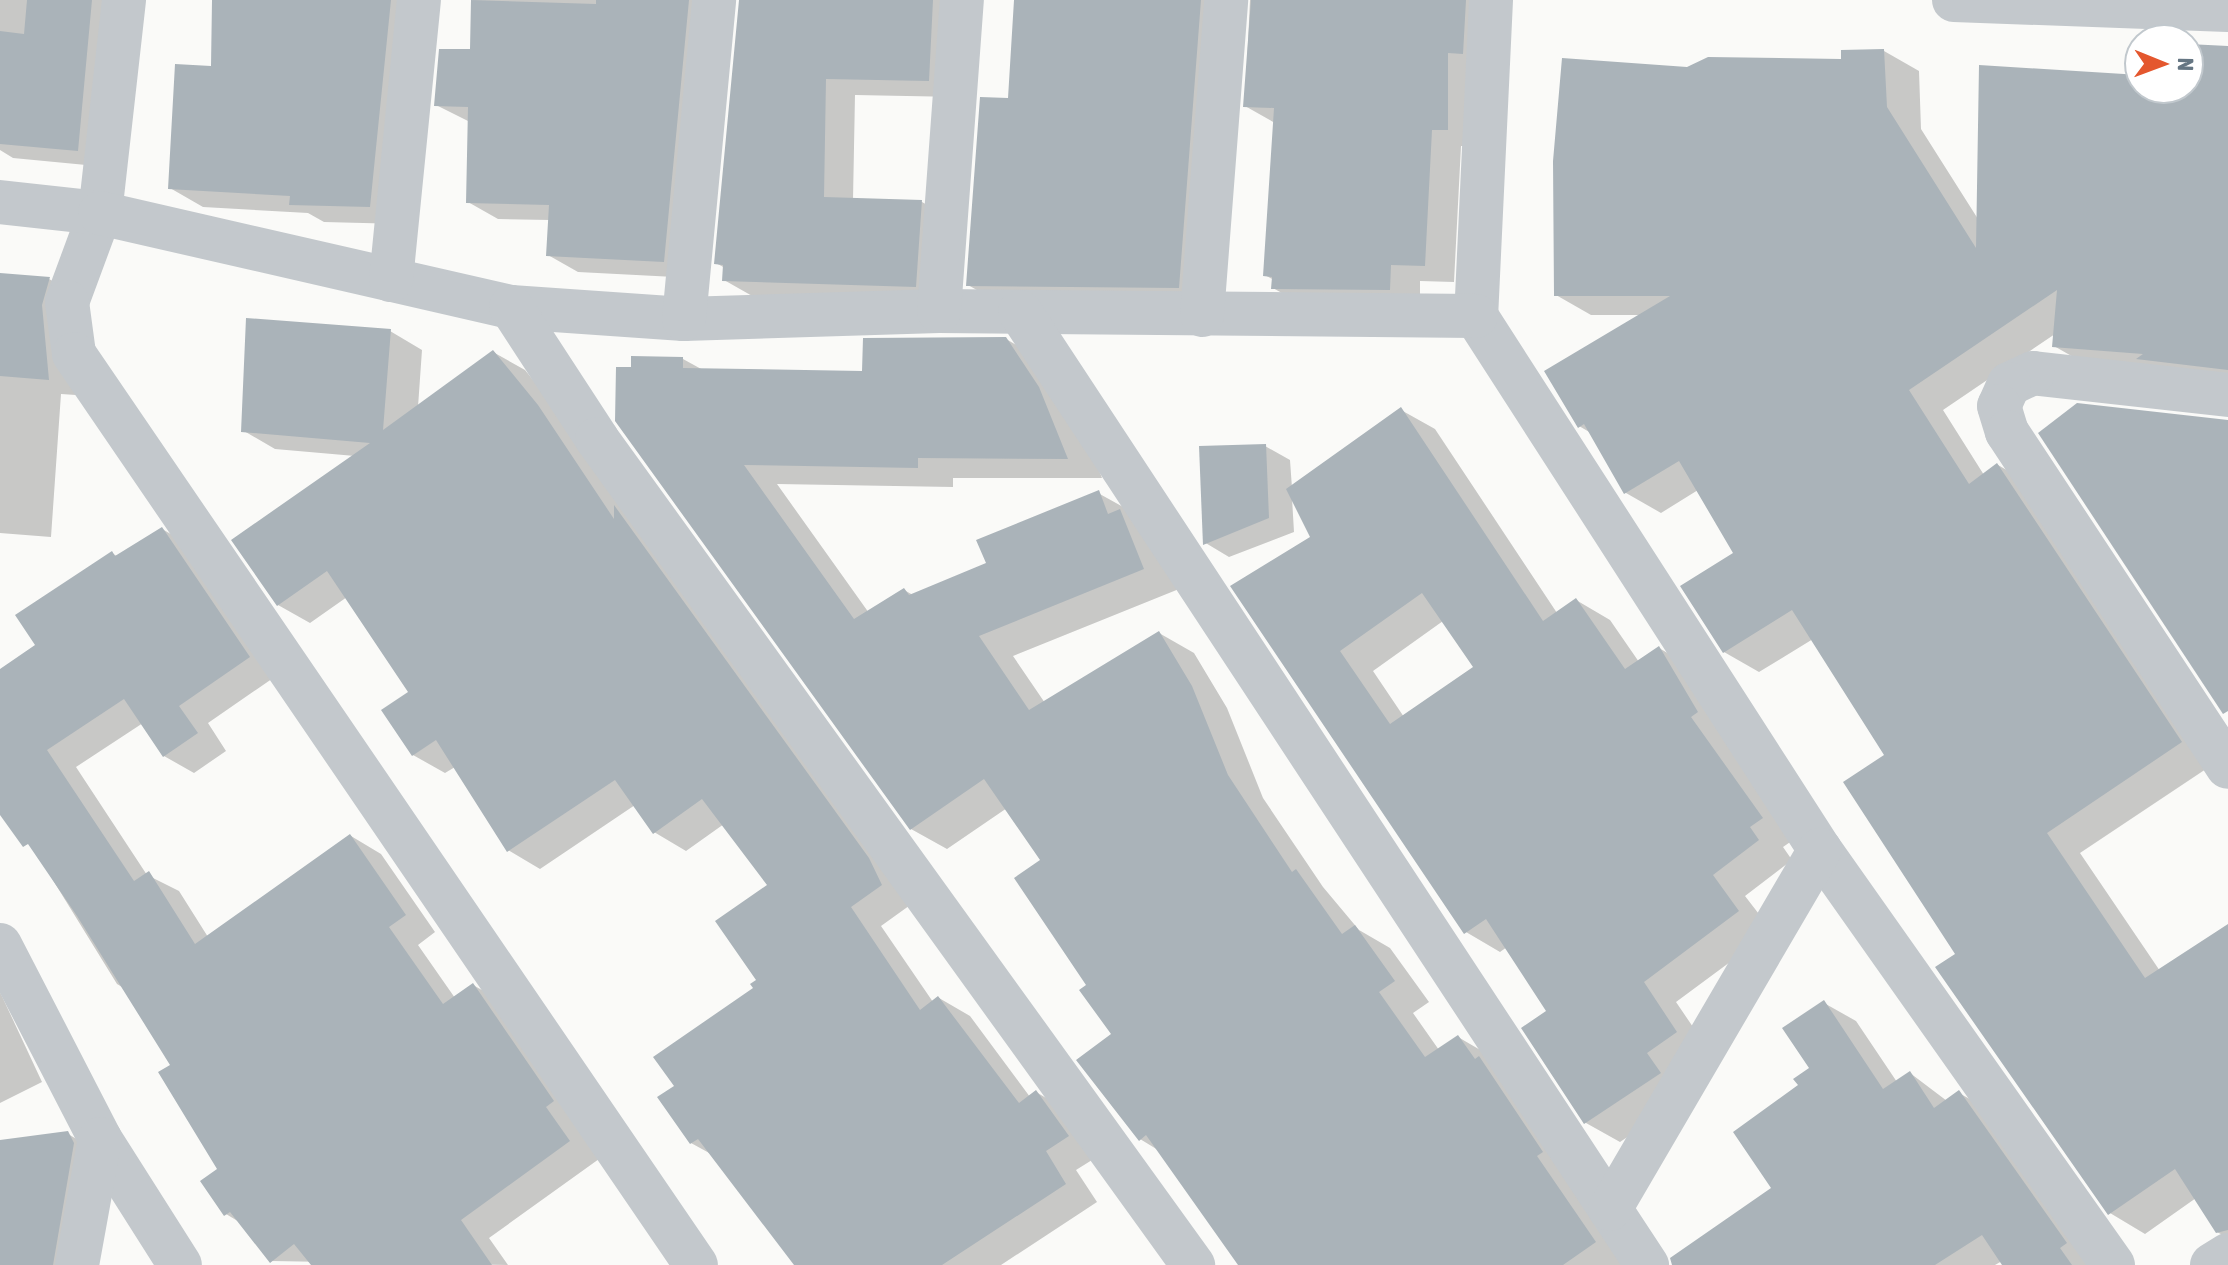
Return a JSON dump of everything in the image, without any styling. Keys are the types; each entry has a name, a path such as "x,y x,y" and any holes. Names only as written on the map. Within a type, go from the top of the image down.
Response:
{"street":[{"path":"124,0 100,213 67,302 74,354 696,1265"},
{"path":"391,280 419,0"},
{"path":"684,319 714,0"},
{"path":"939,311 962,0"},
{"path":"1202,315 1226,0"},
{"path":"1491,0 1476,316 1820,850 2113,1265"},
{"path":"1954,0 2228,10"},
{"path":"0,202 100,213 511,307 684,319 939,311 1476,316"},
{"path":"511,307 597,439 1193,1265"},
{"path":"1020,312 1610,1209 1629,1259"},
{"path":"2228,395 2033,373 2009,384 1999,406 2007,432 2228,767"},
{"path":"1610,1209 1820,850"},
{"path":"0,945 100,1139 180,1265"},
{"path":"77,1265 100,1139"},
{"path":"2212,1265 2228,1255"}],"building":[{"path":"27,0 92,0 78,151 0,144 0,31 24,34"},
{"path":"212,0 391,0 370,207 289,205 290,196 168,189 175,64 211,66"},
{"path":"471,0 596,4 596,0 689,0 664,262 546,256 549,205 466,203 468,107 434,106 439,49 470,49"},
{"path":"739,0 933,0 929,81 826,79 824,197 922,200 916,287 722,281 723,265 714,264"},
{"path":"1014,0 1201,0 1179,288 966,286 980,97 1008,98"},
{"path":"1251,0 1466,0 1463,54 1448,53 1448,130 1432,130 1425,266 1391,265 1390,290 1271,289 1272,277 1263,276 1274,108 1243,107"},
{"path":"2204,45 2228,46 2228,370 2136,359 2143,354 2052,347 2057,290 1909,390 1969,484 1997,463 2182,742 2047,833 2145,978 2228,924 2228,1230 2216,1233 2175,1169 2108,1215 1935,967 1955,954 1843,782 1884,755 1792,610 1723,653 1680,586 1733,553 1679,461 1624,494 1584,424 1578,428 1544,371 1670,296 1554,296 1553,161 1562,58 1687,67 1708,57 1841,59 1841,50 1884,49 1887,107 1976,248 1979,65 2124,74 2124,104 2204,104"},
{"path":"0,273 50,277 42,305 49,380 0,376"},
{"path":"246,318 391,329 383,430 493,350 538,405 614,519 614,505 869,858 882,885 851,907 920,1010 938,996 1019,1103 1036,1090 1069,1136 1046,1151 1066,1184 942,1265 794,1265 698,1139 690,1144 657,1097 674,1086 653,1057 753,988 750,984 756,980 715,921 767,885 702,799 653,834 615,780 507,852 436,740 412,756 381,710 408,692 327,571 277,606 231,540 370,443 241,432"},
{"path":"1006,337 1039,387 1068,459 918,458 918,468 744,465 854,619 904,588 909,595 986,563 976,540 1099,490 1108,514 1120,509 1144,569 979,636 1029,710 1159,631 1192,686 1228,775 1292,872 1296,869 1342,934 1355,925 1395,981 1379,992 1425,1057 1458,1035 1475,1059 1479,1056 1543,1152 1537,1156 1596,1242 1563,1265 1238,1265 1146,1135 1139,1141 1076,1060 1111,1034 1079,990 1086,985 1014,878 1040,860 984,779 910,830 615,421 616,367 631,367 631,356 683,357 683,368 862,371 863,338"},
{"path":"2077,403 2228,420 2228,711 2223,714 2038,433"},
{"path":"1401,407 1543,621 1576,598 1625,669 1659,646 1698,712 1691,717 1763,818 1750,827 1759,840 1713,875 1739,911 1644,982 1677,1032 1647,1053 1661,1073 1584,1124 1521,1028 1546,1011 1486,919 1464,934 1230,586 1310,537 1286,489","holes":["1422,593 1473,667 1390,724 1340,651"]},
{"path":"1266,444 1269,518 1203,545 1199,446"},
{"path":"162,527 250,657 179,706 198,733 163,757 124,699 47,750 134,881 149,871 195,944 350,834 406,915 389,927 443,1004 473,983 554,1101 546,1107 570,1141 461,1220 492,1265 311,1265 294,1244 270,1263 230,1212 224,1216 200,1181 217,1169 158,1072 170,1065 77,916 28,844 23,847 0,815 0,669 35,645 15,615 112,551 115,556"},
{"path":"1824,1000 1883,1089 1910,1071 1934,1108 1959,1090 2067,1243 2060,1248 2072,1265 2002,1265 1982,1235 1935,1265 1672,1265 1670,1258 1771,1188 1733,1132 1798,1085 1793,1079 1809,1068 1782,1028"},
{"path":"68,1131 74,1143 53,1265 0,1265 0,1140"}]}
